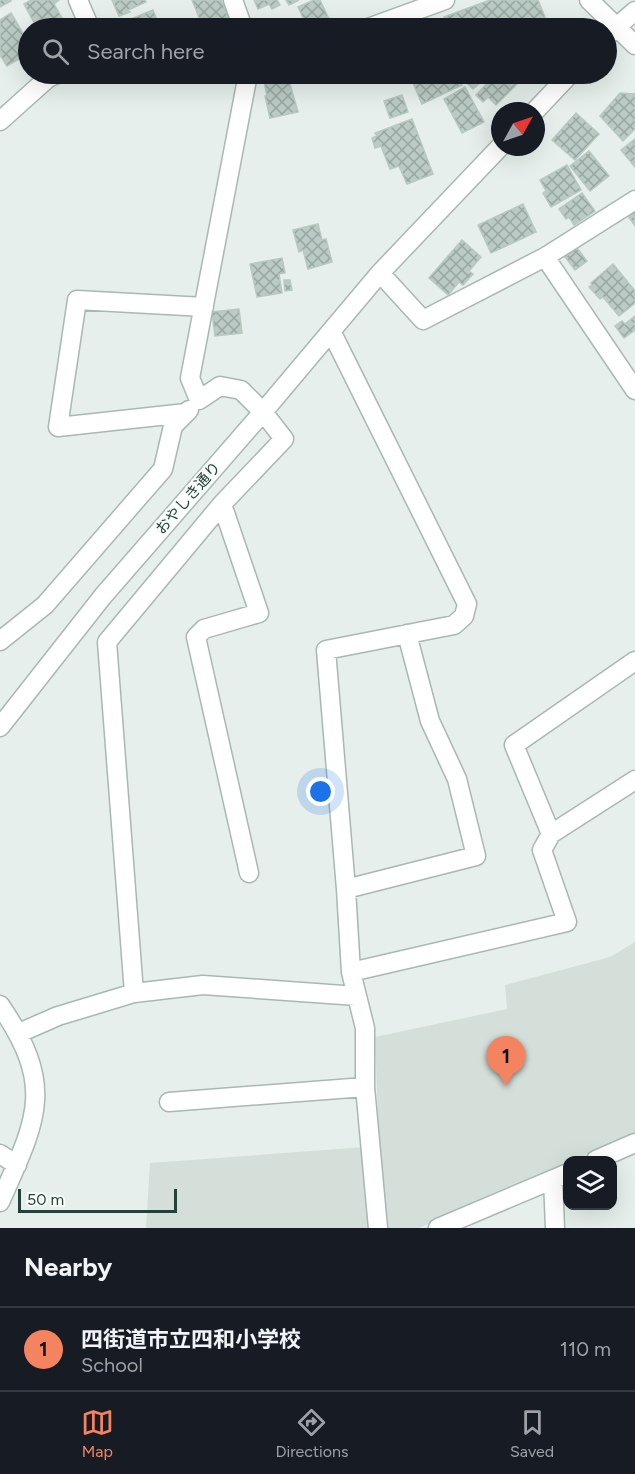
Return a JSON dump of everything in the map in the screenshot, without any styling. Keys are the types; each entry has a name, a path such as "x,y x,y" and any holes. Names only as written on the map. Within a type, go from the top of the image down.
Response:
{"street":[{"path":"78,0 86,18"},
{"path":"233,0 239,18"},
{"path":"396,18 445,0"},
{"path":"589,0 602,18"},
{"path":"617,21 629,0"},
{"path":"617,26 635,11"},
{"path":"617,34 635,45"},
{"path":"0,121 41,84"},
{"path":"192,407 190,378 246,84"},
{"path":"543,102 560,84"},
{"name":"おやしき通り","path":"0,727 103,596 380,273 491,156"},
{"path":"380,273 423,320 545,257 635,200"},
{"path":"545,257 635,390"},
{"path":"192,407 58,427 77,300 204,307"},
{"path":"331,331 467,604 464,616 454,625 326,650 351,972 365,1028 366,1087 378,1228"},
{"path":"0,641 45,605 163,469 173,426 192,407 220,386 241,390 263,412 284,440 222,504 107,642 134,993"},
{"path":"222,504 259,613 204,629 196,637 249,873"},
{"path":"346,889 476,856 458,779 430,721 407,634"},
{"path":"551,834 514,745 635,661"},
{"path":"351,972 567,922 542,850 551,834 635,780"},
{"path":"19,1033 58,1016 134,993 203,985 357,996"},
{"path":"0,1005 19,1033 35,1076 36,1109 25,1146 0,1202"},
{"path":"169,1102 366,1087"},
{"path":"607,1156 635,1143"},
{"path":"0,1154 16,1165"},
{"path":"438,1228 560,1177 555,1228"}],"shaded area":[{"path":"635,942 635,1134 583,1156 563,1156 563,1165 419,1228 146,1228 150,1163 379,1146 375,1037 507,1009 505,985 610,957"}],"building":[{"path":"0,0 11,0 11,1 0,7"},
{"path":"31,0 59,0 54,4 62,18 32,18 24,4"},
{"path":"112,0 145,0 146,2 119,16"},
{"path":"192,0 221,0 228,18 199,18"},
{"path":"254,0 277,0 280,5 272,9 269,4 258,9"},
{"path":"286,0 299,0 289,5"},
{"path":"314,0 320,0 329,18 303,18 298,7"},
{"path":"490,0 538,0 545,17 444,18"},
{"path":"153,10 156,18 134,18"},
{"path":"11,13 18,25 18,60 7,66 0,55 0,20"},
{"path":"265,84 290,84 298,112 270,118 265,96 267,96"},
{"path":"413,84 462,85 422,104"},
{"path":"468,84 479,84 473,89"},
{"path":"486,84 517,84 499,102 493,102 488,97 483,102 476,95"},
{"path":"465,87 484,122 462,133 444,99"},
{"path":"620,93 635,94 635,129 623,141 600,116"},
{"path":"402,95 408,112 390,118 384,101"},
{"path":"576,113 599,134 575,160 552,140"},
{"path":"412,119 433,174 407,184 399,166 390,169 381,146 375,148 372,138 377,136 375,133"},
{"path":"635,139 635,167 621,150"},
{"path":"589,151 609,176 590,191 570,166"},
{"path":"567,165 581,190 551,207 543,193 546,191 540,180"},
{"path":"582,193 595,211 574,225 569,217 566,219 559,209"},
{"path":"523,204 536,232 491,253 478,225"},
{"path":"635,210 635,226 628,216"},
{"path":"318,224 322,240 326,239 332,262 308,269 303,250 299,252 293,230"},
{"path":"462,240 481,257 469,271 473,274 463,285 459,282 448,295 429,278"},
{"path":"577,248 587,261 575,270 565,257"},
{"path":"282,258 285,273 279,274 282,293 257,297 250,264"},
{"path":"613,264 635,291 635,303 619,316 603,297 600,299 589,287"},
{"path":"284,280 290,280 292,290 285,291"},
{"path":"239,309 242,333 215,336 212,312"},
{"path":"635,316 635,330 624,338 615,326 622,321 625,324"}],"place":[{"name":"四街道市立四和小学校","path":"506,1086"}]}
